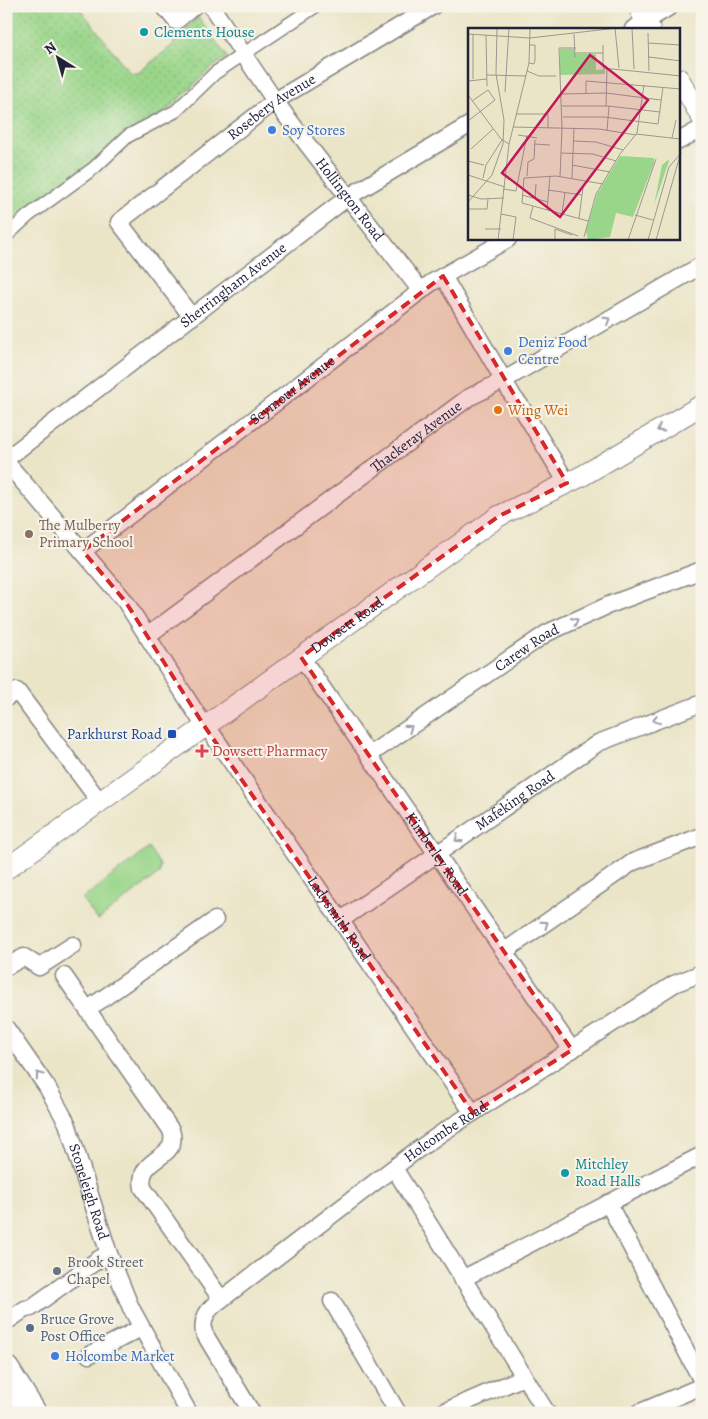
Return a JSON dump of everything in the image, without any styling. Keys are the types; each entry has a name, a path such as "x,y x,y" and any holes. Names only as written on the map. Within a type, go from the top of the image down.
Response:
{"highway":[{"path":"6,1370 33,1413"}],"street":[{"path":"164,6 176,21 194,6"},
{"name":"Hollington Road","path":"211,6 275,100 421,291"},
{"path":"6,236 28,216 94,168 120,142 133,133 159,122 176,111 215,74 316,6"},
{"name":"Rosebery Avenue","path":"192,317 119,222 275,100 433,6"},
{"path":"642,21 671,6"},
{"path":"680,81 702,118"},
{"name":"Sherringham Avenue","path":"6,460 348,197 468,127"},
{"path":"680,139 702,128"},
{"name":"Seymour Avenue","path":"83,551 421,291 443,276 506,240"},
{"name":"Thackeray Avenue","path":"147,636 476,393 504,380 702,265"},
{"path":"443,276 567,483"},
{"name":"Dowsett Road","path":"6,869 498,516 582,476 702,405"},
{"path":"6,460 125,602 205,726"},
{"name":"Carew Road","path":"369,755 547,633 609,605 702,570"},
{"name":"Kimberley Road","path":"301,657 572,1050"},
{"path":"12,695 100,802"},
{"name":"Mafeking Road","path":"341,920 598,743 702,702"},
{"name":"Ladysmith Road","path":"205,726 341,920 472,1113"},
{"path":"505,951 634,862 702,836"},
{"path":"88,1009 215,920"},
{"path":"6,966 24,956 39,967 73,945"},
{"name":"Holcombe Road","path":"252,1413 204,1333 205,1316 221,1298 428,1142 674,984 702,973"},
{"path":"64,976 171,1130 173,1140 171,1146 147,1167 142,1176 143,1188 221,1298"},
{"name":"Stoneleigh Road","path":"6,1028 47,1087 64,1117 74,1140 109,1254 131,1308 189,1413"},
{"path":"462,1279 702,1155"},
{"path":"394,1168 546,1413"},
{"path":"608,1203 702,1381"},
{"path":"9,1320 25,1309 30,1308 99,1259 109,1254"},
{"path":"332,1301 398,1413"},
{"path":"89,1355 141,1328"},
{"path":"441,1413 524,1377"},
{"path":"638,1413 702,1386"}],"highlighted area":[{"path":"443,276 567,483 499,516 301,657 572,1050 473,1113 205,727 125,601 83,551"}],"green space":[{"path":"6,6 78,6 130,73 138,73 174,44 174,37 199,18 227,57 209,70 171,107 26,210 6,227"},
{"path":"149,848 160,865 159,874 98,920 82,899"}],"place":[{"name":"Clements House","path":"144,32"},
{"name":"Soy Stores","path":"272,130"},
{"name":"Deniz Food Centre","path":"508,351"},
{"name":"Wing Wei","path":"498,410"},
{"name":"The Mulberry Primary School","path":"29,534"},
{"name":"Parkhurst Road","path":"172,734"},
{"name":"Dowsett Pharmacy","path":"202,751"},
{"name":"Mitchley Road Halls","path":"565,1173"},
{"name":"Brook Street Chapel","path":"57,1271"},
{"name":"Bruce Grove Post Office","path":"30,1328"},
{"name":"Holcombe Market","path":"55,1356"}]}
